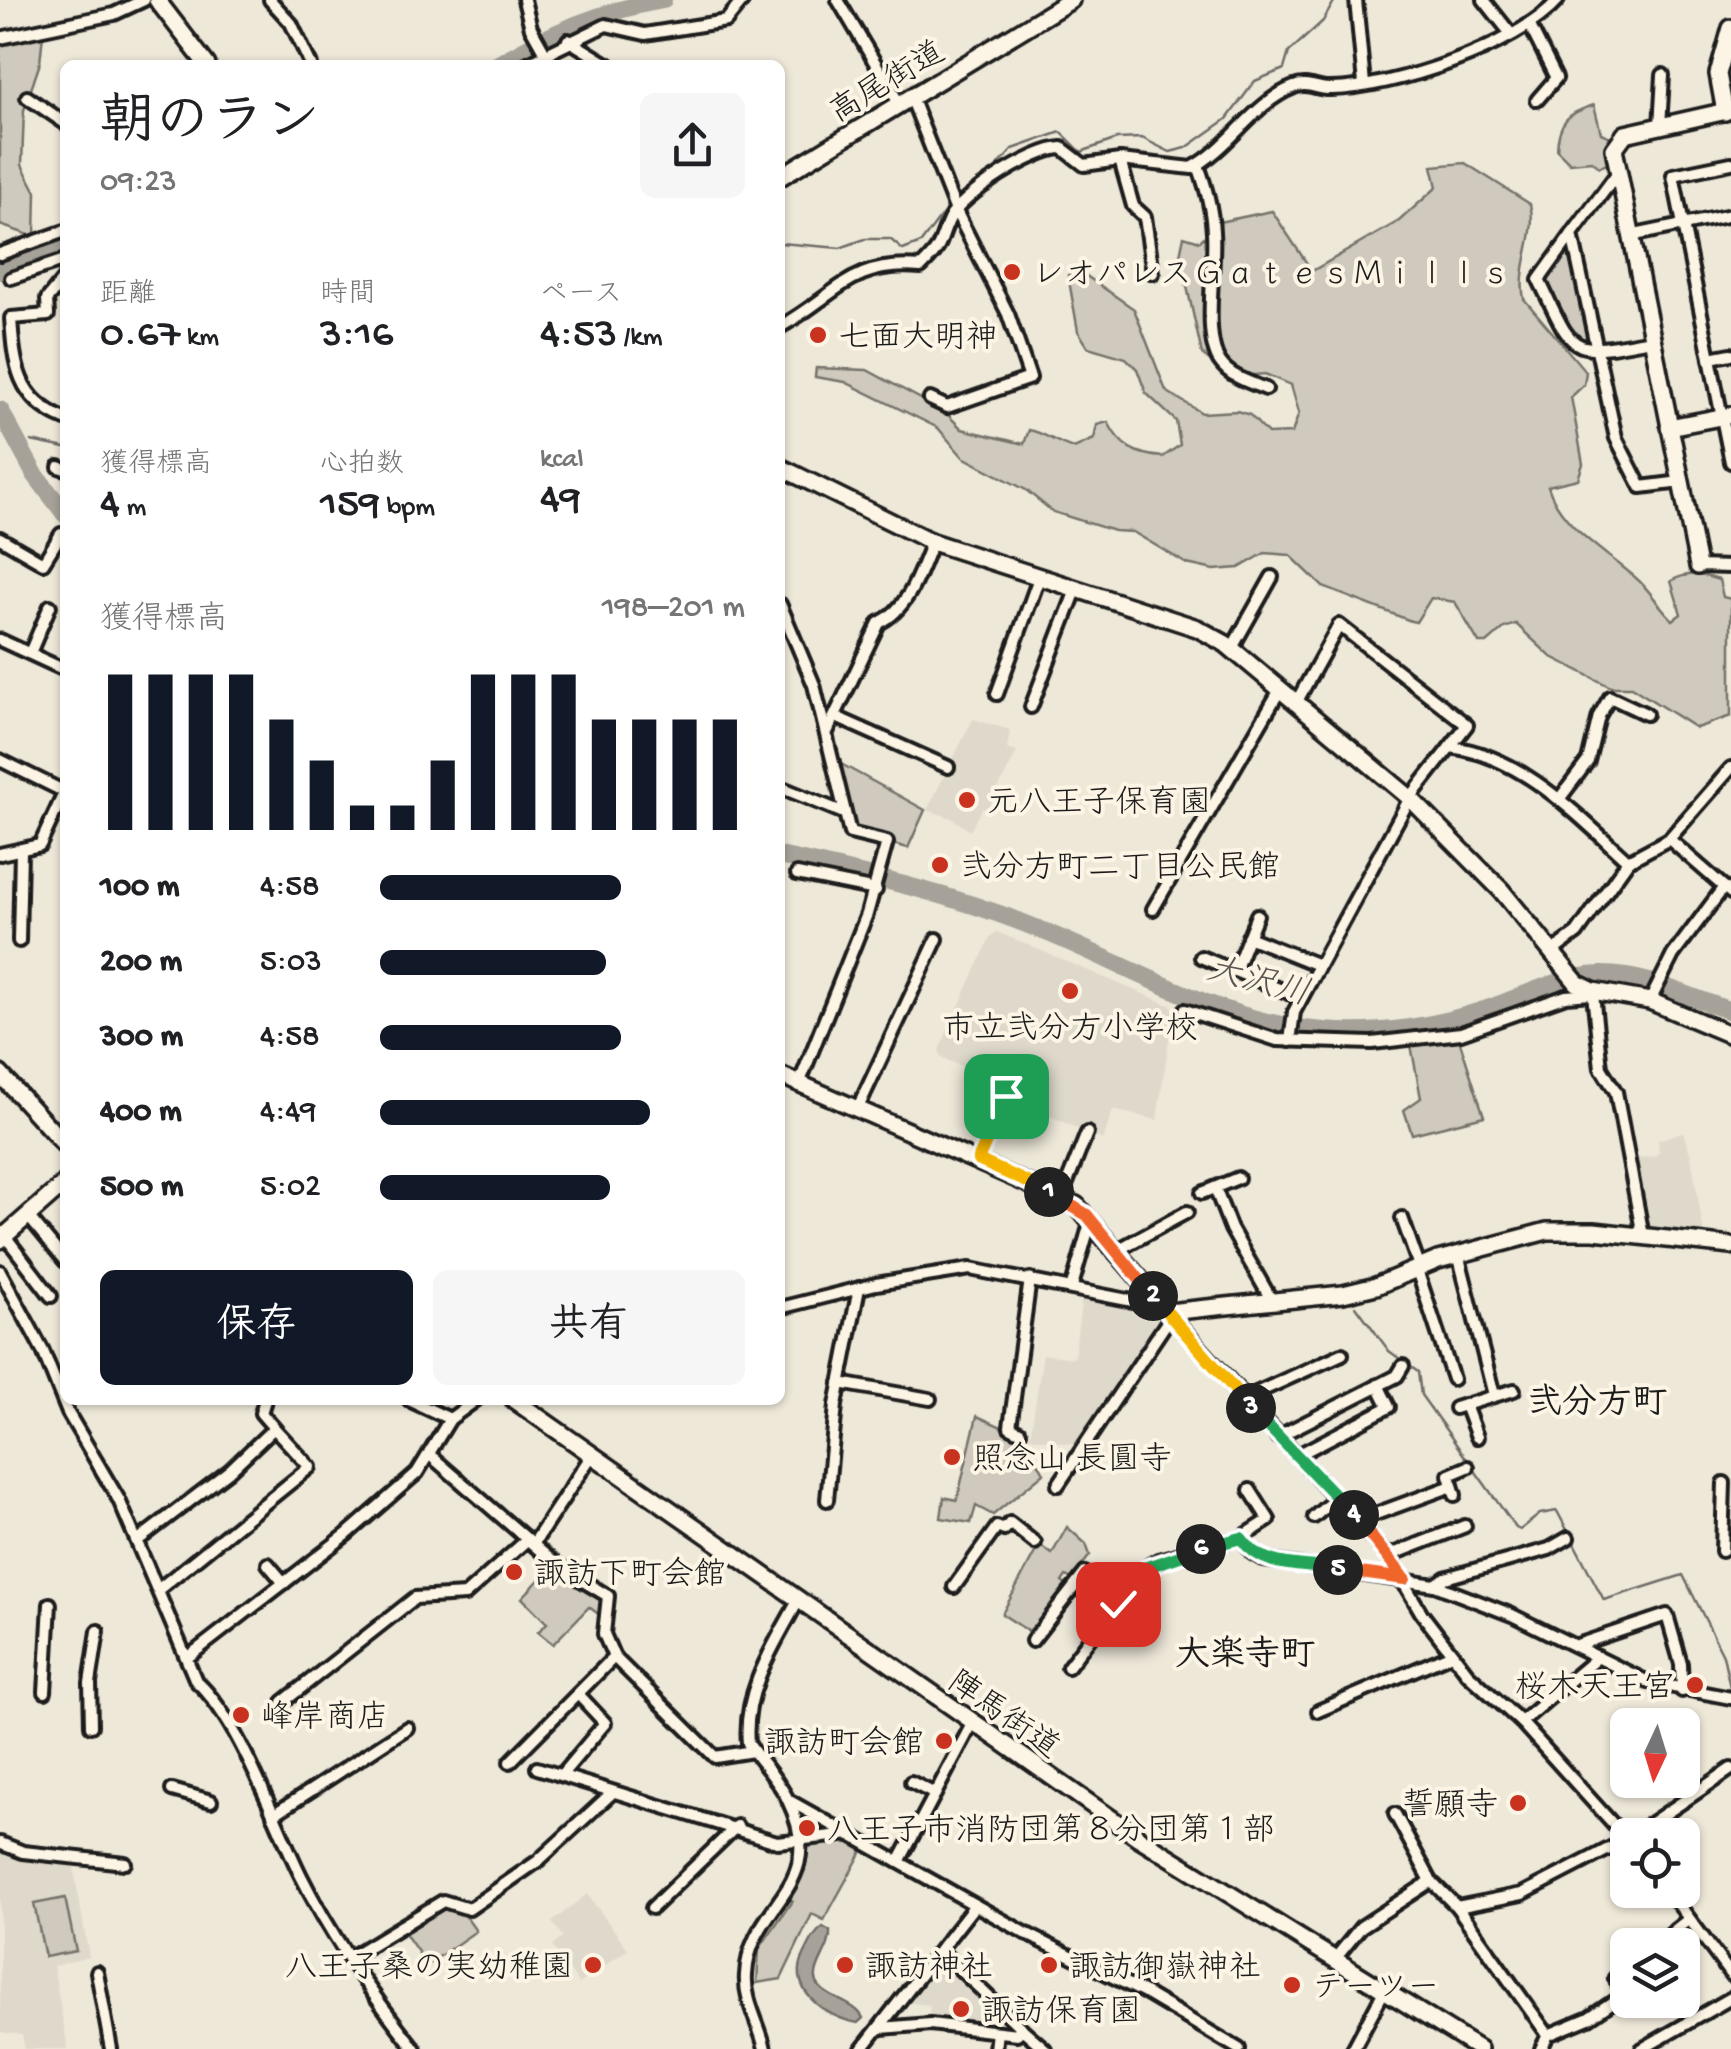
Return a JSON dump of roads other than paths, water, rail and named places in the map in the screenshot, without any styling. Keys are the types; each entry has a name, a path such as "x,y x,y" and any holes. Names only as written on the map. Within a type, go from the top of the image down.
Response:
{"street":[{"path":"0,38 114,14 144,0"},
{"path":"157,0 203,60"},
{"path":"270,0 292,23 309,60"},
{"path":"524,0 532,30 544,52"},
{"path":"532,60 606,25 645,34 726,21 743,0"},
{"path":"838,0 906,101 1008,314 1030,378 946,407 930,399"},
{"name":"高尾街道","path":"785,174 1071,0"},
{"path":"1484,0 1511,34"},
{"path":"785,324 865,272 889,264 922,267 943,246 956,210 1013,162 1062,148 1084,165 1120,160 1186,170 1198,165 1271,97 1300,84 1329,90 1425,69 1511,34 1558,0"},
{"path":"1359,2 1364,84"},
{"path":"1529,24 1556,78 1537,100"},
{"path":"1731,28 1718,74 1728,111 1618,140 1613,162 1698,566 1731,566"},
{"path":"568,40 601,60"},
{"path":"1660,126 1663,75"},
{"path":"28,96 60,120"},
{"path":"1120,160 1133,206 1144,217 1153,273"},
{"path":"1731,163 1672,176 1726,416 1731,462"},
{"path":"1198,165 1210,196 1214,231 1211,327 1217,358 1241,379 1266,389"},
{"path":"1616,175 1539,280 1568,341 1583,350 1650,340"},
{"path":"1628,236 1731,215"},
{"path":"0,254 60,233"},
{"path":"1572,234 1616,438 1641,487 1681,482"},
{"path":"11,278 60,262"},
{"path":"60,283 47,299 48,315 6,318 20,382 37,404 60,416"},
{"path":"1710,358 1731,354"},
{"path":"1669,427 1726,416"},
{"path":"785,469 932,542 1197,628 1232,648 1410,798 1501,890 1568,972 1589,990 1602,1068 1616,1092 1643,1236"},
{"path":"0,538 43,563 60,536"},
{"path":"826,734 880,623 894,616 915,584 932,542"},
{"path":"1232,648 1272,577"},
{"path":"997,694 1039,578"},
{"path":"1032,706 1076,590"},
{"path":"30,653 50,606"},
{"path":"785,614 798,640 826,734 850,833 887,842 876,888 800,1084"},
{"path":"1290,1038 1301,998 1410,798 1467,724 1339,625 1297,701"},
{"path":"0,640 60,668"},
{"path":"1152,909 1282,688"},
{"path":"1560,798 1588,761 1600,716 1610,698 1646,714"},
{"path":"836,717 948,768"},
{"path":"1450,747 1479,750 1560,798 1628,861"},
{"path":"0,760 60,790"},
{"path":"1553,952 1577,934 1628,861 1669,839 1731,768"},
{"path":"785,789 844,813"},
{"path":"0,854 40,845 60,803"},
{"path":"1652,998 1660,978 1728,890 1669,839"},
{"path":"19,941 21,851"},
{"path":"796,874 876,888"},
{"path":"1234,971 1256,915"},
{"path":"1248,937 1318,965"},
{"path":"857,1110 937,939"},
{"path":"1201,957 1301,998"},
{"path":"1184,1010 1290,1038 1427,1040 1461,1033 1589,990 1652,998 1731,1035"},
{"path":"0,1074 60,1139"},
{"path":"785,1077 1061,1198 1091,1220 1242,1399 1359,1520 1405,1579 1422,1614 1452,1654 1521,1722 1610,1821"},
{"path":"978,1160 1006,1096 995,1082"},
{"path":"1061,1198 1087,1133"},
{"path":"1202,1193 1238,1178"},
{"path":"51,1296 3,1238 60,1188"},
{"path":"1215,1188 1231,1228 1272,1301"},
{"path":"1116,1250 1187,1212"},
{"path":"28,1216 60,1255"},
{"path":"1402,1218 1440,1322 1454,1379"},
{"path":"1072,1286 1091,1220"},
{"path":"785,1307 970,1268 1072,1286 1165,1309 1365,1289 1458,1254 1547,1231 1731,1246"},
{"path":"1458,1254 1494,1396"},
{"path":"0,1271 60,1394"},
{"path":"1020,1432 1010,1427 1030,1278"},
{"path":"827,1500 840,1383 860,1288"},
{"path":"1058,1486 1165,1309"},
{"path":"1242,1399 1342,1354"},
{"path":"1277,1436 1397,1376 1403,1366"},
{"path":"840,1383 930,1399"},
{"path":"1298,1455 1389,1407 1378,1385"},
{"path":"1477,1437 1460,1406 1514,1390"},
{"path":"65,1405 119,1500 196,1681 219,1709 302,1879 349,1958 414,2049"},
{"path":"158,1588 310,1467 261,1414 264,1405"},
{"path":"421,1405 450,1418"},
{"path":"188,1657 346,1535 431,1456 450,1418 469,1405"},
{"name":"陣馬街道","path":"521,1405 1139,1838 1479,2049"},
{"path":"137,1542 229,1471 274,1428"},
{"path":"282,1702 415,1598 464,1595 531,1541 592,1455"},
{"path":"431,1456 558,1566 608,1596 604,1634 614,1657 714,1757 754,1752"},
{"path":"1359,1520 1454,1490 1449,1475 1468,1467"},
{"path":"1724,1483 1725,1551"},
{"path":"1068,1666 1144,1568 1158,1560 1241,1538 1268,1520 1250,1490"},
{"path":"1314,1517 1337,1497"},
{"path":"954,1588 998,1527 1004,1530 1010,1524 1035,1543"},
{"path":"1388,1556 1465,1526"},
{"path":"1241,1538 1252,1553 1264,1560 1435,1585 1577,1644 1648,1682 1731,1698"},
{"path":"1435,1585 1445,1578 1549,1549 1568,1538"},
{"path":"268,1564 284,1583"},
{"path":"1032,1640 1085,1573"},
{"path":"766,2049 748,1996 747,1964 752,1945 800,1870 798,1840 788,1800 754,1752 747,1732 757,1684 798,1601"},
{"path":"45,1692 50,1604"},
{"path":"1577,1644 1667,1615 1681,1664 1682,1691"},
{"path":"92,1726 90,1684 98,1631"},
{"path":"1318,1711 1452,1654"},
{"path":"510,1762 614,1657"},
{"path":"1521,1722 1598,1657"},
{"path":"563,1773 605,1723 578,1694"},
{"path":"899,1862 972,1724"},
{"path":"273,1814 407,1728"},
{"path":"537,1768 737,1826 777,1842 852,1834"},
{"path":"1659,1818 1731,1769"},
{"path":"911,1782 935,1794"},
{"path":"172,1790 211,1800"},
{"path":"349,1958 442,1901 469,1908 538,1860 613,1792"},
{"path":"788,1800 975,1905 1143,1992 1234,2048"},
{"path":"1395,1814 1431,1881 1457,1907 1548,2035"},
{"path":"652,1908 737,1826"},
{"path":"0,1843 22,1852 125,1863"},
{"path":"1457,1907 1522,1894 1610,1849"},
{"path":"1334,1960 1361,1927 1431,1881"},
{"path":"862,2049 942,1952 975,1905"},
{"path":"1681,1908 1730,1971"},
{"path":"1679,1928 1690,1920"},
{"path":"942,1952 1046,2049"},
{"path":"97,1972 111,2049"},
{"path":"1352,2049 1384,1991"},
{"path":"1642,2049 1731,1998"},
{"path":"1541,2049 1548,2035 1590,2018 1610,2004"},
{"path":"880,2028 930,2024 1017,2034 1022,2029"},
{"path":"996,2049 997,2032"}],"waterway":[{"path":"506,60 577,25 663,0"},
{"path":"987,178 1013,149 1061,132 1081,152 1117,139 1142,138 1170,152 1186,148 1227,119 1255,81 1284,69 1289,52 1323,21 1335,0"},
{"path":"785,243 840,248 865,239 890,239 903,250 921,243 948,207"},
{"path":"0,271 60,250"},
{"name":"大沢川","path":"0,410 34,473 60,507"},
{"path":"31,441 60,447"},
{"name":"大沢川","path":"15,443 22,442"},
{"name":"大沢川","path":"785,857 973,905 1068,941 1196,999 1297,1028 1368,1032 1438,1023 1556,983 1600,975 1650,982 1731,1011"},
{"path":"1356,1306 1389,1351 1418,1372 1421,1395 1516,1528 1520,1530 1540,1514 1557,1511 1604,1600 1683,1575 1723,1655 1731,1692"}],"place":[{"name":"レオパレスＧａｔｅｓＭｉｌｌｓ","path":"1012,272"},
{"name":"七面大明神","path":"818,335"},
{"name":"元八王子保育園","path":"967,800"},
{"name":"弐分方町二丁目公民館","path":"940,865"},
{"name":"市立弐分方小学校","path":"1070,991"},
{"name":"照念山 長圓寺","path":"952,1457"},
{"name":"諏訪下町会館","path":"514,1572"},
{"name":"桜木天王宮","path":"1695,1685"},
{"name":"峰岸商店","path":"241,1715"},
{"name":"諏訪町会館","path":"944,1741"},
{"name":"誓願寺","path":"1518,1803"},
{"name":"八王子市消防団第８分団第１部","path":"807,1828"},
{"name":"八王子桑の実幼稚園","path":"593,1965"},
{"name":"諏訪神社","path":"845,1965"},
{"name":"諏訪御嶽神社","path":"1049,1965"},
{"name":"テーツー","path":"1292,1985"},
{"name":"諏訪保育園","path":"961,2009"}],"district":[{"name":"弐分方町","path":"1597,1400"},
{"name":"大楽寺町","path":"1245,1652"}]}
